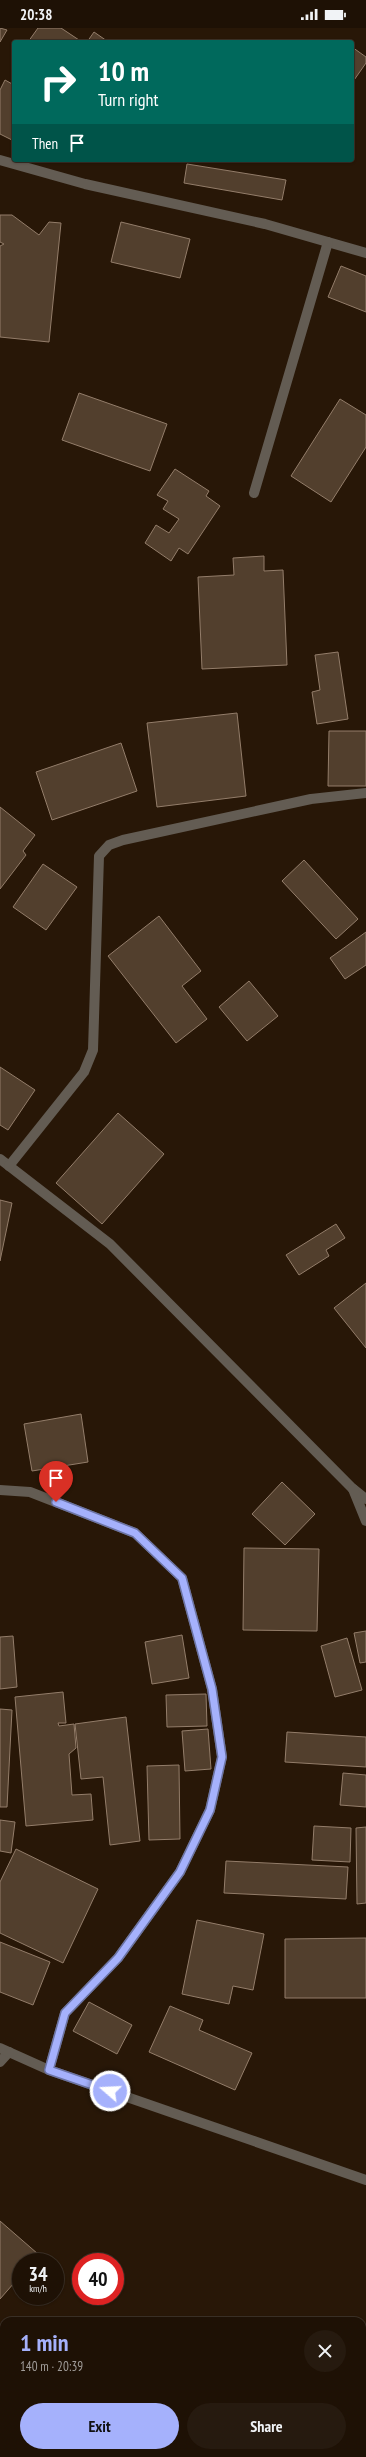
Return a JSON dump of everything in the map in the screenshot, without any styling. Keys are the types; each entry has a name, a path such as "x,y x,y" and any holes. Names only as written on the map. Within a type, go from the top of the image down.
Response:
{"street":[{"path":"0,160 85,184 265,224 366,253"},
{"path":"254,493 328,242"},
{"path":"9,1166 84,1072 93,1050 99,856 109,845 123,840 311,799 366,793"},
{"path":"0,1159 110,1244 352,1488 366,1499"},
{"path":"352,1488 366,1521"},
{"path":"0,1490 30,1492 135,1533 182,1578 212,1689 222,1757 210,1810 180,1872 118,1958 65,2013 49,2070"},
{"path":"0,2062 4,2050 49,2070 366,2180"}],"building":[{"path":"0,28 7,30 0,42"},
{"path":"38,28 61,28 79,40 29,40"},
{"path":"94,32 106,40 88,40"},
{"path":"354,48 366,57 366,63 354,80"},
{"path":"5,80 12,84 12,140 0,134 0,90"},
{"path":"187,164 286,180 282,200 184,183"},
{"path":"0,215 12,215 39,235 49,222 61,223 49,342 0,337 0,246 4,244 0,242"},
{"path":"121,222 190,239 180,278 111,262"},
{"path":"341,266 366,276 366,312 328,297"},
{"path":"79,393 167,424 150,471 62,440"},
{"path":"340,399 366,415 366,447 331,502 291,476"},
{"path":"175,469 209,491 206,496 220,506 188,554 179,548 171,561 145,543 156,525 169,533 179,519 163,509 168,501 157,495"},
{"path":"264,556 264,571 283,570 287,665 202,669 198,577 234,575 233,558"},
{"path":"338,652 348,719 317,724 312,692 320,690 315,655"},
{"path":"237,713 246,796 157,807 147,723"},
{"path":"329,731 366,731 366,786 328,786"},
{"path":"121,743 137,791 52,820 36,772"},
{"path":"0,807 35,835 23,851 26,855 0,889"},
{"path":"304,860 358,919 336,939 282,881"},
{"path":"43,864 77,887 46,930 13,907"},
{"path":"159,916 201,971 182,986 207,1019 176,1043 108,956"},
{"path":"366,932 366,965 345,979 330,958"},
{"path":"249,981 278,1016 247,1041 219,1007"},
{"path":"0,1067 35,1090 8,1130 0,1125"},
{"path":"118,1113 164,1154 102,1224 56,1183"},
{"path":"0,1200 12,1203 0,1261"},
{"path":"336,1224 345,1238 326,1250 329,1256 299,1275 286,1255"},
{"path":"366,1283 366,1348 334,1308"},
{"path":"81,1414 88,1462 32,1471 24,1424"},
{"path":"282,1482 315,1514 285,1545 252,1514"},
{"path":"244,1548 319,1549 317,1631 243,1630"},
{"path":"366,1631 366,1662 360,1663 354,1633"},
{"path":"182,1635 189,1678 152,1684 145,1642"},
{"path":"13,1636 17,1687 0,1689 0,1637"},
{"path":"347,1638 362,1690 335,1697 321,1646"},
{"path":"63,1692 66,1723 58,1723 59,1726 74,1724 76,1748 69,1754 72,1795 91,1794 93,1820 26,1826 15,1697"},
{"path":"206,1694 207,1726 167,1727 166,1695"},
{"path":"0,1709 12,1710 7,1807 0,1807"},
{"path":"126,1717 140,1841 110,1845 103,1777 81,1779 75,1724"},
{"path":"208,1729 211,1769 185,1771 182,1731"},
{"path":"287,1732 366,1737 366,1767 285,1762"},
{"path":"179,1765 180,1839 149,1840 147,1766"},
{"path":"343,1773 366,1775 366,1807 340,1805"},
{"path":"0,1820 15,1822 11,1853 0,1851"},
{"path":"314,1826 351,1828 350,1862 312,1860"},
{"path":"366,1827 366,1903 357,1904 356,1828"},
{"path":"16,1849 98,1889 63,1963 0,1933 0,1882"},
{"path":"226,1861 348,1867 346,1899 224,1893"},
{"path":"197,1920 264,1934 253,1990 233,1986 229,2004 182,1994"},
{"path":"366,1938 366,1998 285,1998 285,1939"},
{"path":"0,1942 50,1962 33,2005 0,1992"},
{"path":"89,2002 132,2025 117,2054 73,2031"},
{"path":"170,2006 203,2020 199,2030 252,2053 235,2090 149,2052"},
{"path":"0,2221 37,2253 12,2253 12,2285 0,2299"}],"route":[{"path":"56,1502 135,1533 182,1578 212,1689 222,1757 210,1810 180,1872 118,1958 65,2013 49,2070 110,2091"}]}
